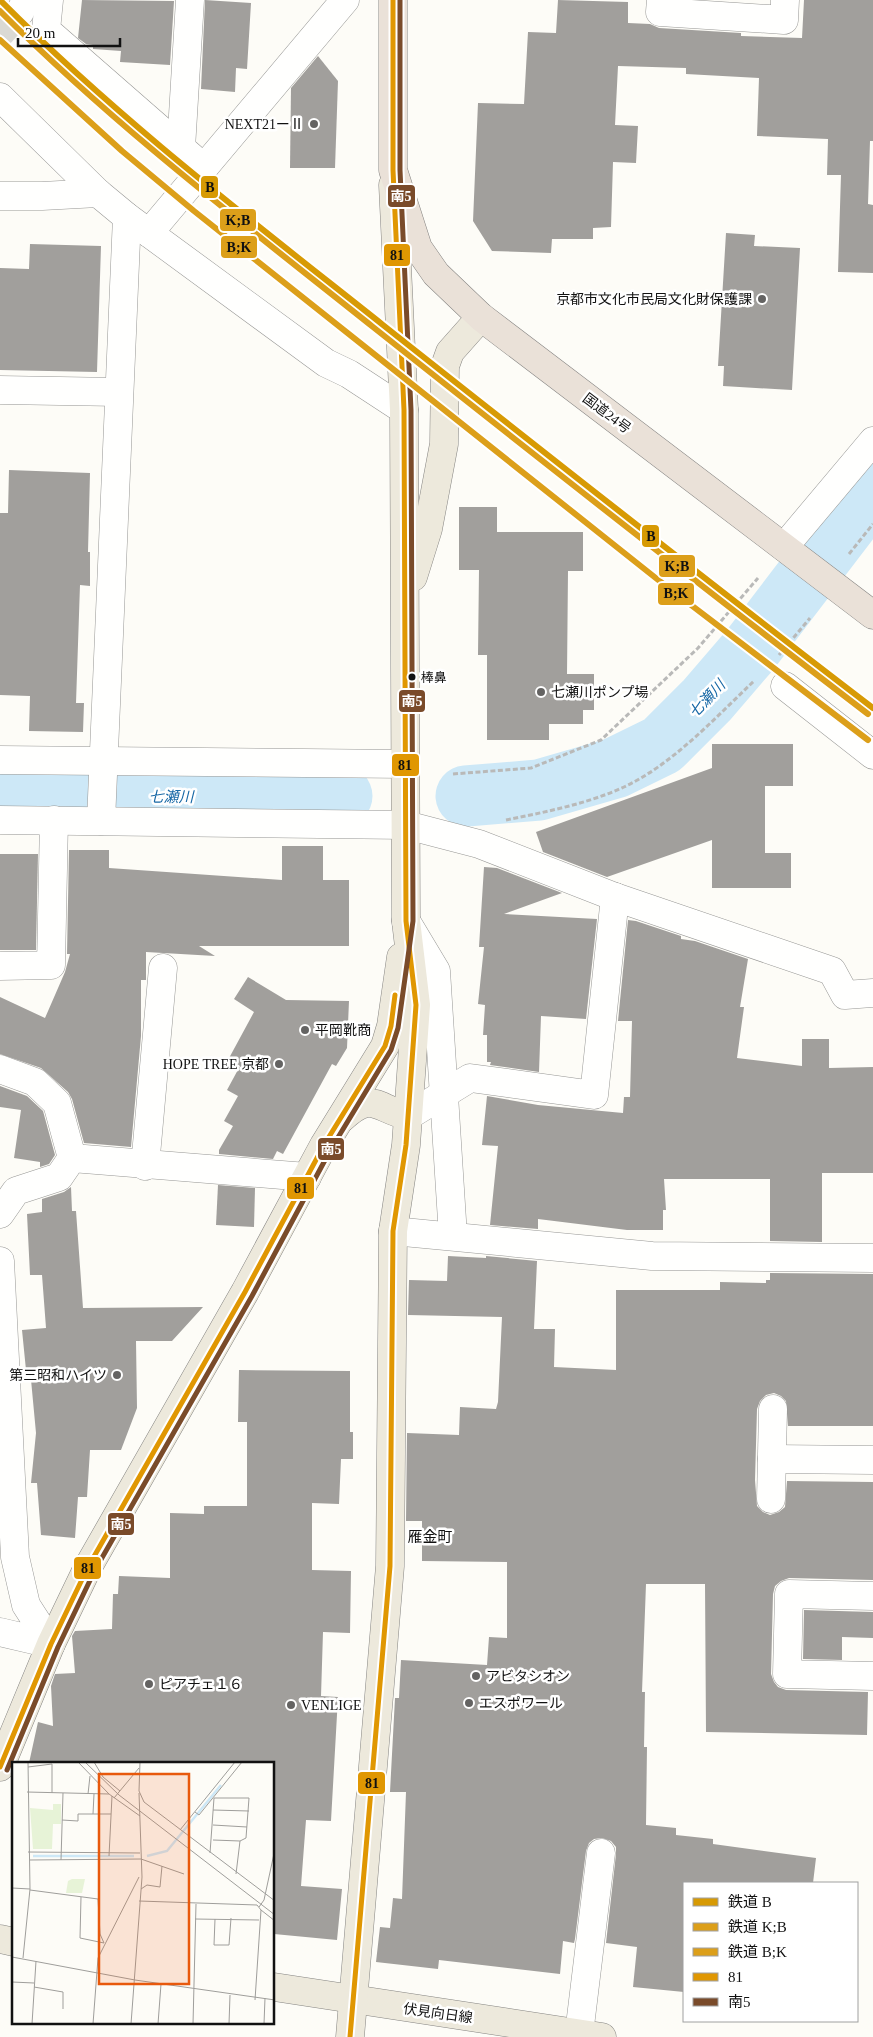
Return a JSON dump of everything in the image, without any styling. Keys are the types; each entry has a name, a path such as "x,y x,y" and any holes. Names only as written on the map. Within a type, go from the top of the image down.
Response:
{"highway":[{"name":"国道24号","path":"393,0 393,170 418,248 436,274 481,317 873,615"}],"main road":[{"path":"350,2037 390,1566 393,1231 408,1116 416,1005 406,921 404,410 393,170"},
{"path":"405,602 428,529 444,444 446,366 450,352 481,317"},
{"path":"0,1767 51,1644 88,1567 245,1292 307,1177 385,1046 391,1026 406,921"},
{"path":"341,1119 355,1106 367,1102 408,1116"},
{"name":"伏見向日線","path":"275,1987 354,2001 590,2035"}],"street":[{"path":"49,0 46,30 204,168"},
{"path":"181,148 190,0"},
{"path":"149,233 345,0"},
{"path":"661,0 660,12 784,20 785,0"},
{"path":"0,97 98,193 127,217 326,363 349,374 404,410"},
{"path":"0,196 98,193"},
{"path":"102,793 127,217"},
{"path":"0,390 119,392"},
{"path":"789,551 873,441"},
{"path":"785,686 873,755"},
{"path":"0,760 102,793 406,825 479,844 615,896 832,971 845,995 873,993"},
{"path":"0,820 54,820 102,793 405,764"},
{"path":"0,966 51,966 54,820"},
{"path":"408,1116 470,1078 594,1095 615,896"},
{"path":"406,921 436,970 446,1093 453,1236"},
{"path":"145,1166 163,968"},
{"path":"0,1069 36,1082 57,1103 72,1158 59,1177 16,1191 0,1214"},
{"path":"72,1158 145,1166 307,1177"},
{"path":"393,1231 652,1256 873,1258"},
{"path":"0,1262 14,1557 26,1605 51,1644"},
{"path":"771,1499 774,1408"},
{"path":"772,1459 873,1460"},
{"path":"873,1596 789,1594 787,1674 873,1676"},
{"path":"0,1632 51,1644"},
{"path":"590,2035 601,1853"}],"path":[{"path":"849,554 873,524"},
{"path":"453,774 531,768 601,740 698,648 758,578"},
{"path":"776,658 810,618"},
{"path":"500,821 558,809 624,787 680,751 758,678"}],"building":[{"path":"82,0 174,1 170,65 120,62 121,51 93,49 93,45 86,44 78,38"},
{"path":"205,0 251,3 247,69 236,68 235,92 201,89"},
{"path":"558,0 628,2 628,23 650,24 659,28 741,33 741,36 802,38 804,0 873,0 873,141 870,141 868,204 873,205 873,273 838,272 841,175 827,175 828,139 757,136 759,78 686,74 686,68 618,66 615,125 638,126 636,163 613,162 611,227 593,228 593,239 552,239 551,253 492,251 473,221 478,103 524,104 528,32 556,33"},
{"name":"NEXT21ーⅡ","path":"318,56 338,81 335,168 290,168 291,88"},
{"path":"726,233 755,235 754,246 800,248 792,390 723,386 724,366 718,366"},
{"path":"30,244 101,246 97,372 0,370 0,268 29,269"},
{"path":"9,470 90,473 88,552 90,552 90,586 80,585 76,703 84,703 83,732 29,731 30,696 0,695 0,513 8,513"},
{"path":"459,507 497,507 497,532 583,532 583,571 568,571 567,674 594,674 594,710 583,710 583,724 549,724 549,740 487,740 487,655 478,655 479,570 459,570"},
{"path":"712,744 793,744 793,786 765,786 765,853 791,853 791,888 712,888 712,840 607,877 543,852 536,832 712,768"},
{"path":"282,846 323,846 323,880 349,880 349,946 199,946 215,956 146,952 146,980 141,980 141,1036 131,1147 84,1143 72,1099 68,1092 41,1068 0,1054 0,997 45,1018 65,972 70,954 67,954 69,850 109,850 109,868 282,880"},
{"path":"0,854 38,854 36,950 0,950"},
{"path":"484,867 497,868 562,893 504,914 597,919 586,1019 541,1016 539,1072 490,1065 491,1062 487,1062 487,1035 483,1035 485,1005 478,1004 484,947 479,947"},
{"path":"628,920 681,936 681,939 695,941 748,959 740,1007 744,1007 737,1058 802,1066 802,1039 829,1039 829,1068 873,1067 873,1173 822,1173 822,1242 770,1241 770,1179 664,1179 666,1210 663,1210 663,1230 627,1230 538,1219 538,1229 490,1225 498,1146 482,1145 487,1096 538,1105 623,1113 624,1097 630,1097 632,1021 618,1021"},
{"path":"248,977 286,1000 349,1001 347,1048 336,1066 332,1064 283,1154 277,1151 273,1159 219,1154 219,1150 233,1126 224,1121 238,1096 227,1090 240,1066 228,1060 254,1012 234,999"},
{"path":"0,1086 27,1096 43,1111 55,1155 49,1164 40,1167 40,1162 14,1158 21,1110 0,1107"},
{"path":"218,1185 255,1188 254,1227 216,1225"},
{"path":"71,1187 72,1211 76,1211 83,1308 203,1307 172,1341 136,1341 137,1408 121,1450 90,1450 87,1497 78,1497 75,1538 41,1535 37,1483 31,1483 36,1433 30,1369 26,1370 22,1330 46,1328 42,1275 30,1275 27,1214 42,1212 42,1199 64,1192"},
{"path":"448,1256 486,1258 486,1256 537,1261 534,1329 555,1329 554,1367 616,1370 616,1290 720,1290 720,1282 766,1283 766,1280 770,1280 770,1273 873,1274 873,1426 788,1426 786,1401 774,1393 766,1395 760,1401 757,1409 755,1480 757,1506 763,1512 770,1515 779,1512 785,1507 787,1481 873,1482 873,1580 789,1578 775,1586 773,1594 771,1674 778,1687 786,1690 868,1692 867,1735 706,1732 705,1584 646,1584 642,1692 645,1692 644,1747 647,1747 646,1825 676,1828 676,1835 713,1839 713,1844 816,1858 813,1882 683,1882 683,1992 633,1987 637,1947 606,1943 616,1847 611,1841 602,1838 594,1839 589,1843 586,1851 575,1939 574,1943 563,1941 560,1974 439,1960 438,1969 376,1962 380,1927 390,1928 393,1898 402,1899 406,1792 390,1792 395,1698 399,1698 401,1660 487,1665 489,1637 507,1638 507,1562 422,1561 422,1521 406,1521 407,1433 459,1435 460,1407 496,1409 498,1402 502,1317 408,1315 409,1280 447,1281"},
{"path":"239,1370 350,1371 350,1432 353,1432 353,1459 341,1459 339,1504 312,1503 312,1570 351,1571 350,1633 323,1632 321,1696 338,1697 331,1821 306,1820 301,1886 342,1889 337,1940 275,1934 275,1762 29,1762 38,1722 53,1726 51,1686 55,1674 75,1673 72,1636 75,1631 112,1629 113,1594 118,1594 119,1576 170,1578 170,1513 204,1514 204,1506 247,1506 247,1422 238,1422"},
{"path":"804,1610 873,1612 873,1638 842,1637 842,1660 803,1659"}],"waterway":[{"name":"七瀬川","path":"466,796 539,790 615,768 662,745 707,700 750,650 873,489"},
{"name":"七瀬川","path":"0,798 342,796"}],"tunnel":[{"path":"0,34 20,12"}],"rail line":[{"name":"B","path":"0,0 45,44 138,128 235,208 627,518 873,708"},
{"name":"K;B","path":"0,11 89,95 229,213 620,522 868,714"},
{"name":"B;K","path":"0,40 122,151 194,211 657,579 868,740"}],"transit line":[{"name":"81","path":"350,2037 390,1566 393,1231 406,1145 416,1005 406,921 404,410 393,170 393,0"},
{"name":"南5","path":"7,1770 58,1647 95,1570 252,1296 331,1149 391,1050 398,1028 413,921 411,410 400,170 400,0"},
{"name":"81","path":"0,1767 51,1644 88,1567 245,1292 324,1145 385,1046 391,1026 395,995"}],"place":[{"name":"NEXT21ーⅡ","path":"314,124"},
{"name":"京都市文化市民局文化財保護課","path":"762,299"},
{"name":"棒鼻","path":"412,677"},
{"name":"七瀬川ポンプ場","path":"541,692"},
{"name":"平岡靴商","path":"305,1030"},
{"name":"HOPE TREE 京都","path":"279,1064"},
{"name":"第三昭和ハイツ","path":"117,1375"},
{"name":"アビタシオン","path":"476,1676"},
{"name":"ピアチェ１６","path":"149,1684"},
{"name":"エスポワール","path":"469,1703"},
{"name":"VENLIGE","path":"291,1705"}],"district":[{"name":"雁金町","path":"430,1537"}]}
